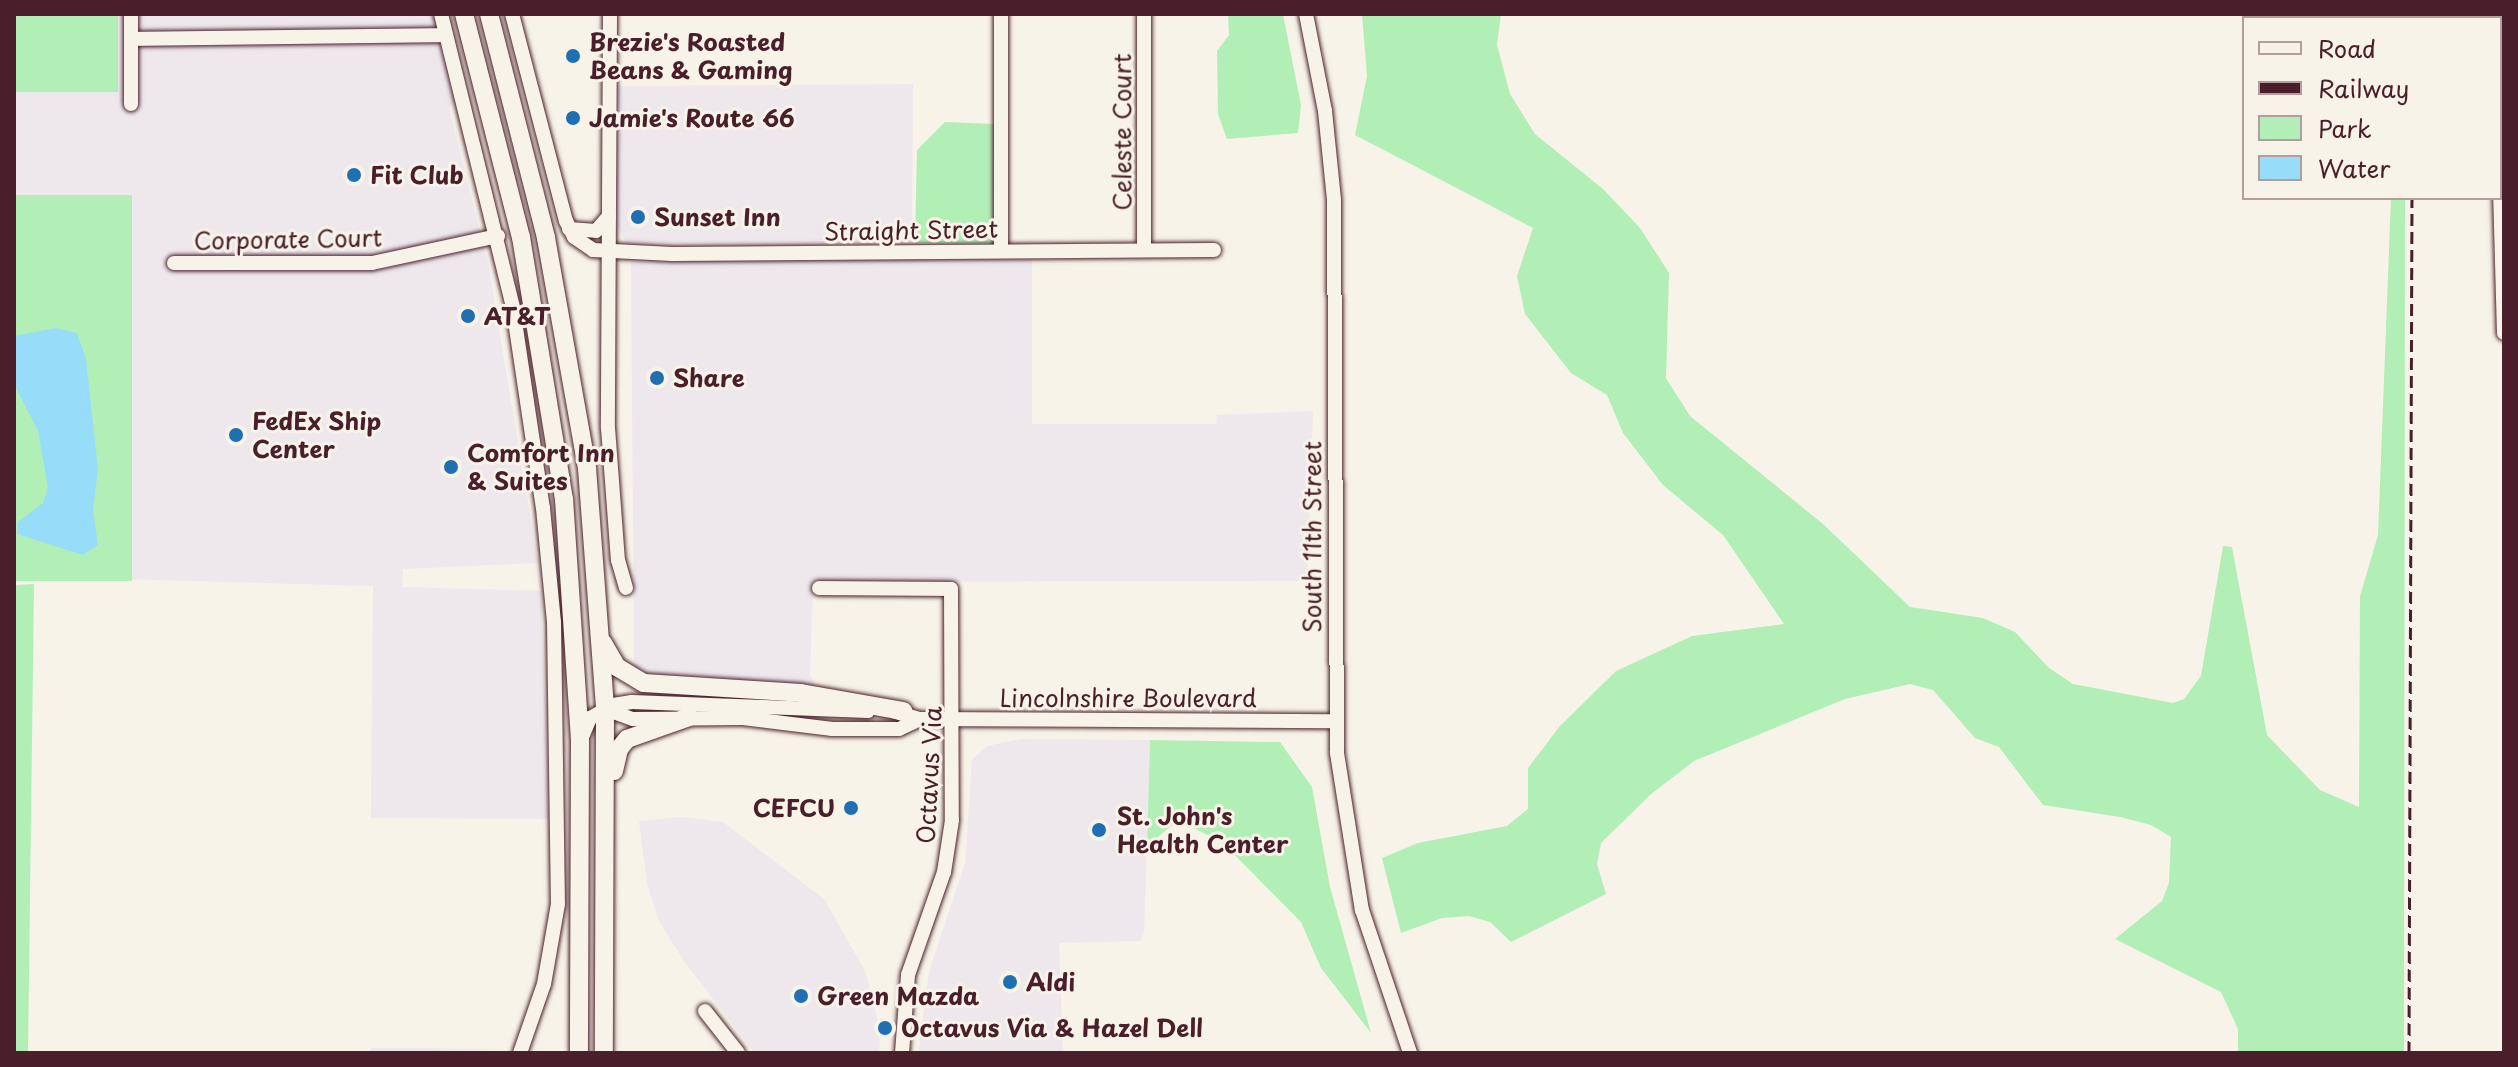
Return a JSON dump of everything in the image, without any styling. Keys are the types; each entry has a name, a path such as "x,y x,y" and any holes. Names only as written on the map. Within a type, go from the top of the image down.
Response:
{"main road":[{"path":"464,14 521,237 551,403 570,563 580,741 579,1053"},
{"path":"489,14 534,181 569,356 587,468 605,709 604,1053"},
{"path":"551,403 571,468 589,676 605,709"},
{"path":"600,628 611,659 644,683 801,693 911,715"},
{"path":"605,965 613,926 614,760 634,734 689,717"},
{"path":"571,1053 581,984"},
{"path":"581,984 590,1053"}],"street":[{"path":"131,14 131,104"},
{"path":"441,14 498,236 526,378 543,508 558,709 557,915 544,984 520,1053"},
{"path":"512,14 569,229 587,247 609,252"},
{"path":"610,14 611,477 620,582 626,588"},
{"path":"1001,14 1001,251"},
{"name":"Celeste Court","path":"1144,14 1144,250"},
{"name":"South 11th Street","path":"1306,14 1325,111 1334,200 1335,721 1344,825 1373,954 1410,1053"},
{"path":"131,39 446,35"},
{"path":"2500,200 2504,333"},
{"path":"569,229 596,231 609,216"},
{"name":"Corporate Court","path":"174,263 372,263 498,236"},
{"name":"Straight Street","path":"609,252 1214,250"},
{"name":"Octavus Via","path":"819,588 951,589 955,719 948,853 908,975 902,1053"},
{"name":"Lincolnshire Boulevard","path":"605,709 632,702 705,702 955,719 1335,721"},
{"path":"580,741 590,718 605,709"},
{"name":"Lincolnshire Boulevard","path":"605,709 633,719 689,717 864,730 899,729 911,715"},
{"path":"705,1011 738,1053"}],"shaded area":[{"path":"118,14 433,14 455,103 449,108 488,263 538,563 403,569 402,587 541,591 549,819 371,818 373,586 119,579 132,195 14,195 14,92 116,91"},
{"path":"913,84 912,244 626,243 617,225 618,86"},
{"path":"1032,257 1032,424 1216,424 1217,415 1313,411 1307,581 813,582 810,675 817,688 667,679 634,668 631,262"},
{"path":"1021,739 1150,740 1144,932 1140,941 1059,943 1063,1053 918,1053 929,972 965,863 972,760 987,746"},
{"path":"681,817 723,822 824,899 865,971 880,1030 879,1053 755,1053 683,960 659,921 647,883 639,821"},
{"path":"370,1048 511,1049 370,1053"}],"green space":[{"path":"14,14 118,14 118,92 14,92"},
{"path":"1228,14 1283,14 1301,105 1298,133 1227,139 1218,114 1217,51 1229,35"},
{"path":"1362,14 1501,14 1497,45 1510,94 1535,134 1603,189 1640,228 1669,273 1666,378 1690,416 1823,524 1910,607 1983,618 2015,632 2049,668 2073,684 2173,703 2184,699 2201,676 2223,546 2232,547 2267,735 2320,790 2359,807 2360,596 2378,535 2391,200 2405,200 2404,1053 2238,1053 2238,1029 2221,992 2115,939 2162,901 2169,883 2171,837 2151,825 2120,817 2043,805 1999,747 1975,738 1933,690 1910,684 1845,699 1694,761 1650,795 1601,843 1597,864 1606,894 1511,942 1490,922 1469,916 1442,918 1401,933 1382,858 1418,843 1507,826 1528,809 1528,768 1560,726 1616,671 1692,636 1784,624 1723,535 1663,485 1623,433 1607,395 1571,373 1525,314 1517,276 1533,228 1355,135 1367,76"},
{"path":"945,122 994,124 993,243 915,243 917,150"},
{"path":"14,195 132,195 132,581 14,581"},
{"path":"34,584 28,1053 14,1053 14,585"},
{"path":"1150,740 1280,742 1312,787 1330,887 1371,1033 1321,968 1301,922 1223,843 1190,826 1171,826 1147,846"}],"water":[{"path":"56,328 77,333 86,359 98,469 93,510 98,545 83,555 17,534 18,522 43,503 48,487 38,431 14,384 14,336"}],"railway":[{"path":"2409,1053 2412,200"}],"place":[{"name":"Brezie's Roasted Beans & Gaming","path":"573,56"},
{"name":"Jamie's Route 66","path":"573,118"},
{"name":"Fit Club","path":"354,175"},
{"name":"Sunset Inn","path":"638,217"},
{"name":"AT&T","path":"468,316"},
{"name":"Share","path":"657,378"},
{"name":"FedEx Ship Center","path":"236,435"},
{"name":"Comfort Inn & Suites","path":"451,467"},
{"name":"CEFCU","path":"851,808"},
{"name":"St. John's Health Center","path":"1099,830"},
{"name":"Aldi","path":"1010,982"},
{"name":"Green Mazda","path":"801,996"},
{"name":"Octavus Via & Hazel Dell","path":"885,1028"}]}
